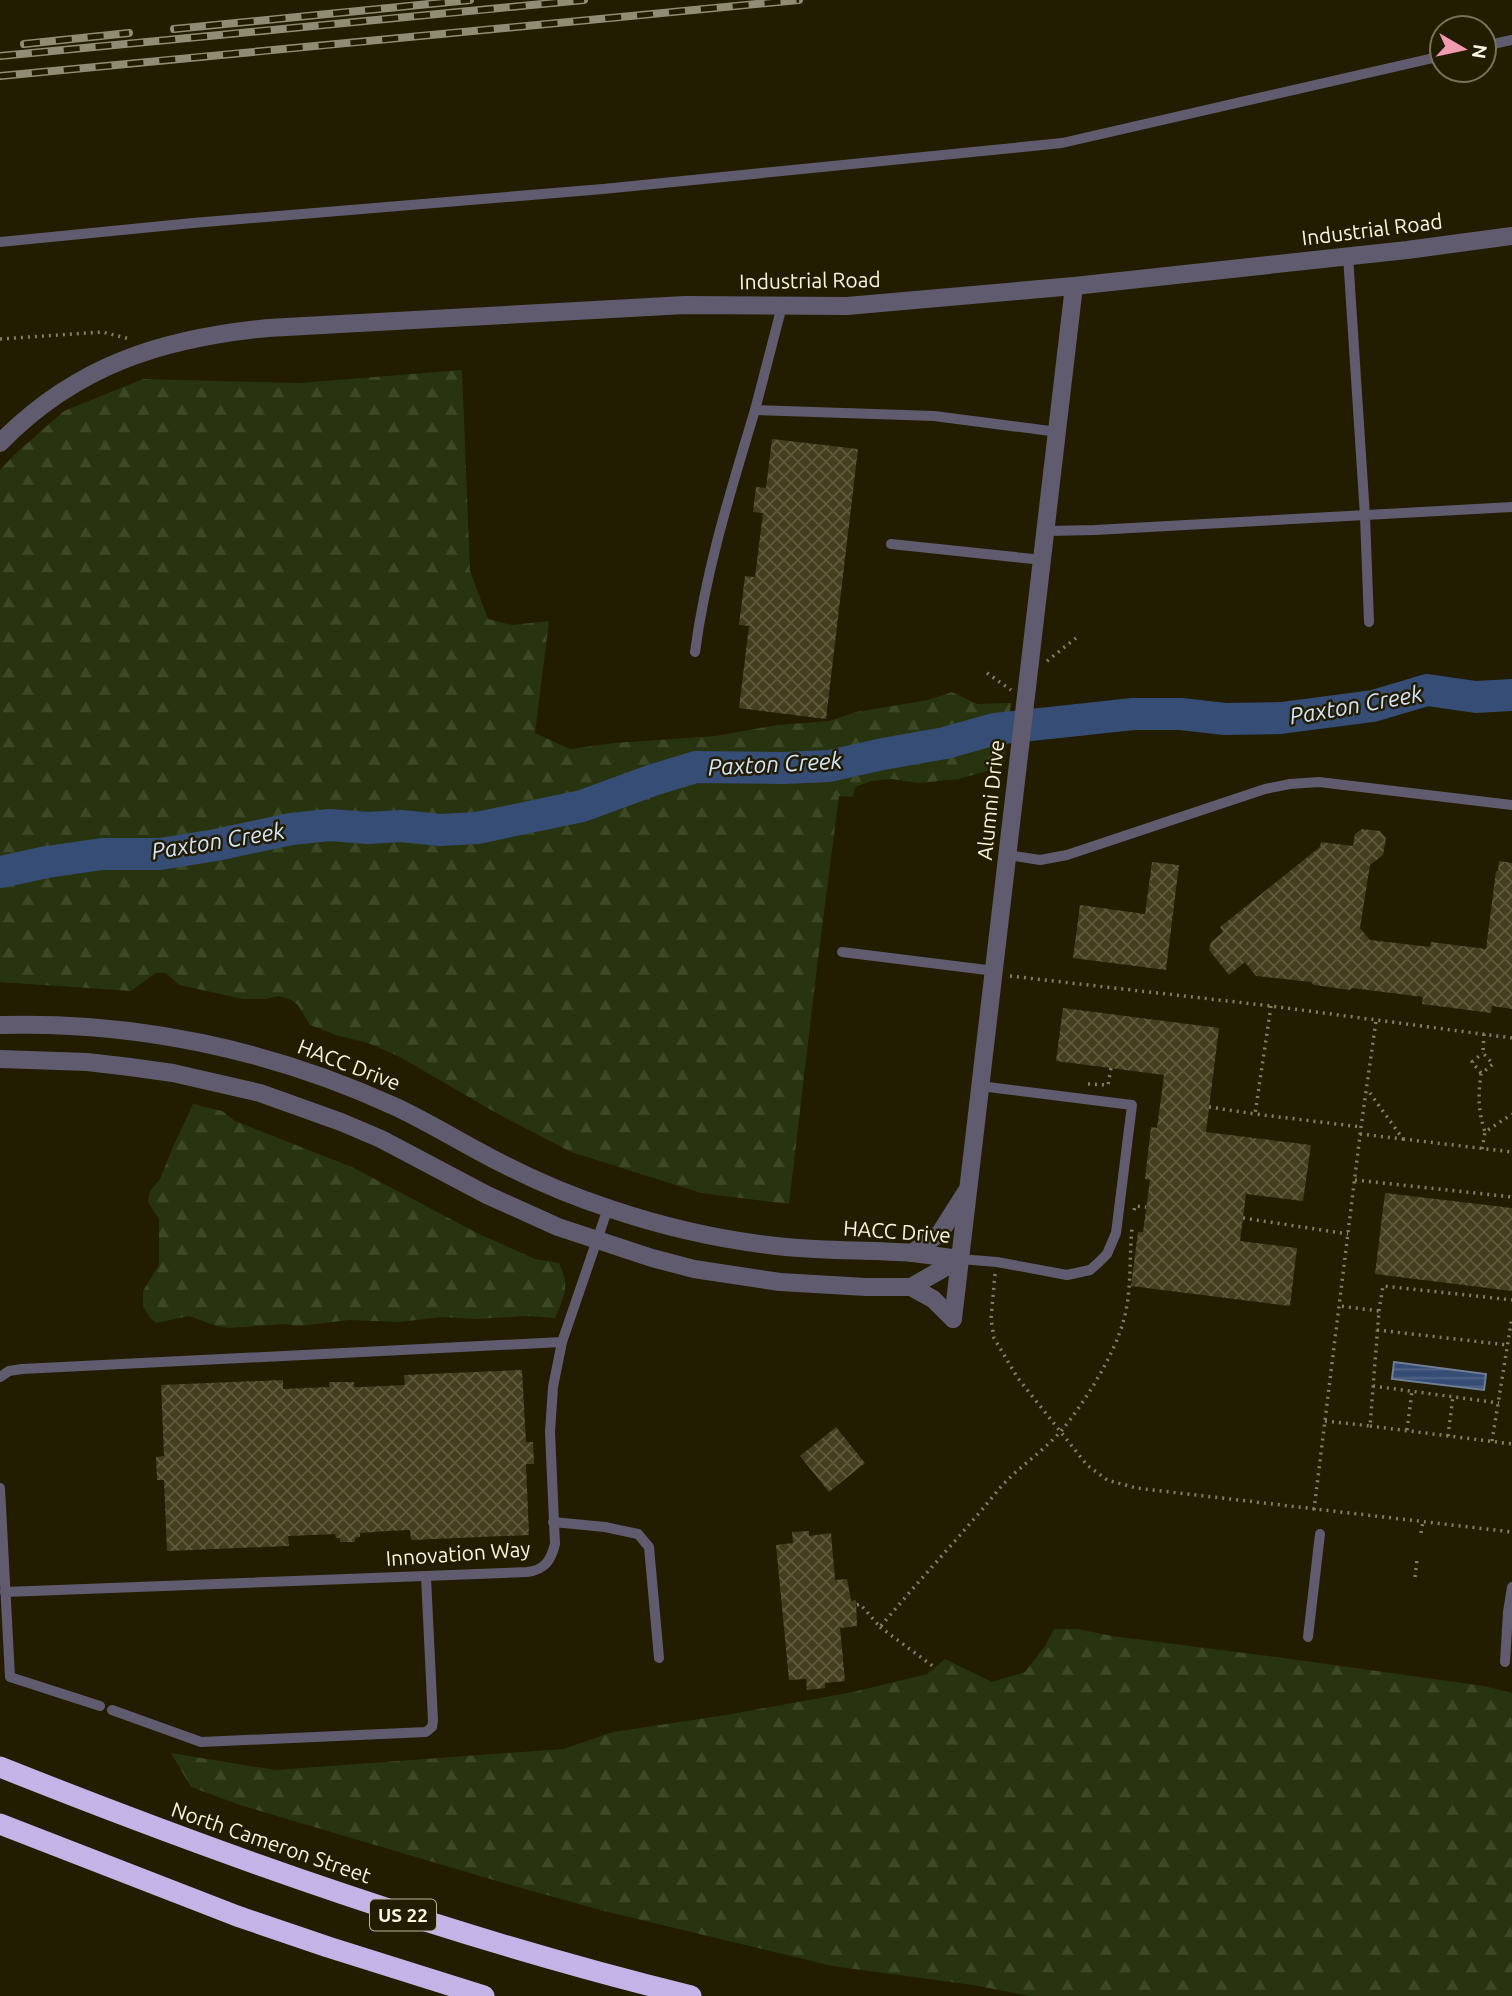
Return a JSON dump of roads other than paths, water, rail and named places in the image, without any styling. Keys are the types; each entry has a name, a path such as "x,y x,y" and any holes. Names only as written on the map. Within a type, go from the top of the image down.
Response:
{"highway":[{"name":"North Cameron Street","path":"0,1768 207,1847 380,1907 467,1935 691,1996"},
{"name":"US 22","path":"0,1824 237,1916 484,1996"}],"street":[{"name":"Industrial Road","path":"0,443 15,427 45,404 78,381 111,364 159,347 228,332 685,305 847,306 1074,286 1512,236"},
{"name":"Alumni Drive","path":"911,1287 933,1299 953,1319 980,1086 1002,973 1008,855 1019,760 1019,697 1043,560 1074,286"},
{"name":"HACC Drive","path":"0,1025 134,1032 179,1038 269,1060 343,1085 396,1107 502,1164 571,1195 701,1234 825,1250 912,1253 960,1259"},
{"path":"3,1060 87,1062 130,1067 260,1093 381,1139 498,1201 558,1227 662,1261 737,1276 824,1285 911,1287"},
{"path":"912,1253 940,1233 969,1186"},
{"name":"HACC Drive","path":"911,1287 960,1259"}],"lane":[{"path":"0,242 603,189 1062,143 1428,59"},
{"path":"1348,256 1369,622"},
{"path":"695,652 699,618 724,512 755,410 782,306"},
{"path":"755,410 934,416 1058,432"},
{"path":"1046,531 1512,507"},
{"path":"891,544 1043,560"},
{"path":"1008,855 1040,860 1067,855 1265,789 1290,784 1318,782 1512,805"},
{"path":"842,952 1002,973"},
{"path":"960,1259 996,1267 1067,1275 1090,1270 1107,1254 1116,1233 1132,1105 980,1086"},
{"name":"Innovation Way","path":"5,1592 527,1573 545,1566 553,1551 555,1537 550,1432 553,1387 562,1342 608,1208"},
{"path":"0,1377 9,1371 22,1369 562,1342"},
{"path":"0,1488 10,1677 100,1706"},
{"path":"554,1522 605,1527 638,1534 649,1547 659,1658"},
{"path":"1308,1637 1320,1534"},
{"path":"112,1710 201,1742 426,1732 432,1727 426,1577"},
{"path":"1505,1662 1512,1587"}],"water":[{"path":"1394,1362 1486,1374 1484,1390 1392,1379"}],"waterway":[{"name":"Paxton Creek","path":"0,872 102,854 160,854 291,829 330,825 368,828 401,826 440,830 477,828 582,806 696,767 829,766 945,743 995,729 1133,714 1181,714 1225,719 1281,718 1373,706 1427,690 1476,697 1512,695"}],"railway":[{"path":"174,29 470,0"},
{"path":"0,56 584,0"},
{"path":"0,76 799,0"},
{"path":"24,44 129,33"}]}
